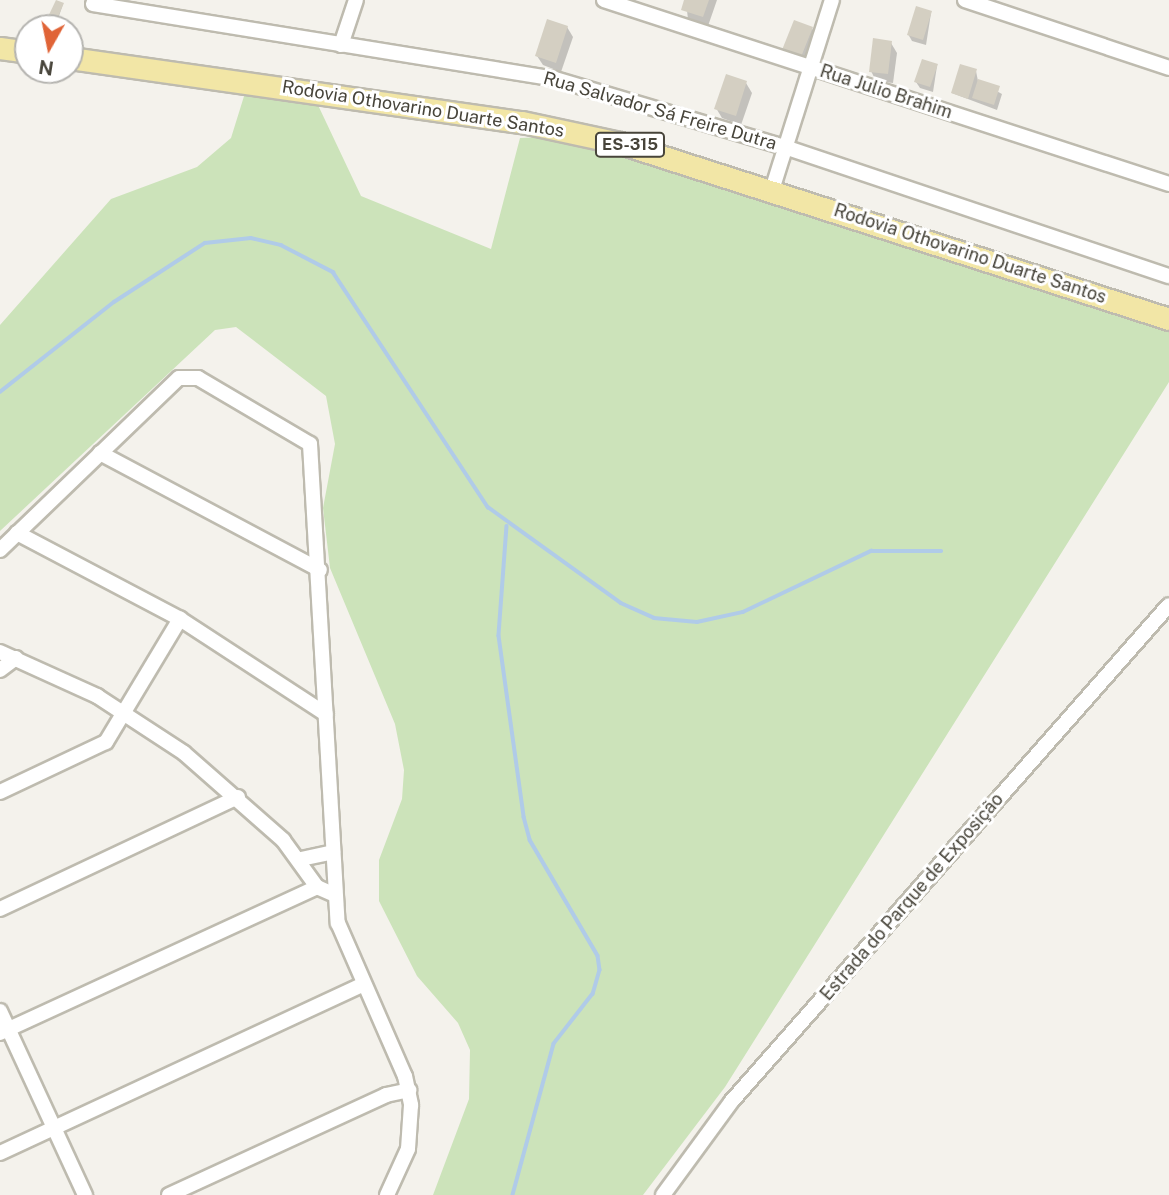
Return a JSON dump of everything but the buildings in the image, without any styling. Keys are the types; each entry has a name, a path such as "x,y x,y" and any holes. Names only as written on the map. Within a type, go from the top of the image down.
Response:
{"main road":[{"name":"Rodovia Othovarino Duarte Santos","path":"84,60 522,122 620,143 1169,319"}],"street":[{"path":"341,45 356,0"},
{"name":"Rua Julio Brahim","path":"604,0 1169,184"},
{"path":"772,190 832,0"},
{"path":"965,0 1169,68"},
{"name":"Rua Salvador Sá Freire Dutra","path":"93,4 555,79 785,147 1169,276"},
{"path":"0,550 173,381 198,378 310,444 320,569 335,895 342,936 409,1090 408,1149 387,1195"},
{"path":"100,453 320,569"},
{"path":"17,533 180,619 326,714"},
{"name":"Estrada do Parque de Exposição","path":"663,1195 731,1102 1169,605"},
{"path":"0,792 106,742 126,713 180,619"},
{"path":"0,652 126,713 238,797 301,859 317,887 335,895"},
{"path":"0,670 16,658"},
{"path":"0,909 238,797"},
{"path":"301,859 333,852"},
{"path":"4,1031 317,887"},
{"path":"0,1153 364,984"},
{"path":"0,1011 4,1031 85,1195"},
{"path":"169,1195 387,1095 409,1090"}],"green space":[{"path":"245,93 317,103 361,196 491,249 520,138 547,137 614,151 1169,329 1169,382 725,1087 643,1195 433,1195 469,1099 470,1050 458,1023 417,976 379,901 379,860 402,799 404,770 395,724 330,568 323,508 335,444 326,396 236,327 215,330 0,531 0,325 111,199 197,167 231,138"}],"waterway":[{"path":"0,392 114,302 205,243 251,238 281,245 333,272 488,507 621,603 654,618 697,622 743,612 871,551 941,551"},
{"path":"507,526 499,636 524,817 530,840 598,956 600,970 593,994 554,1044 513,1195"}]}
